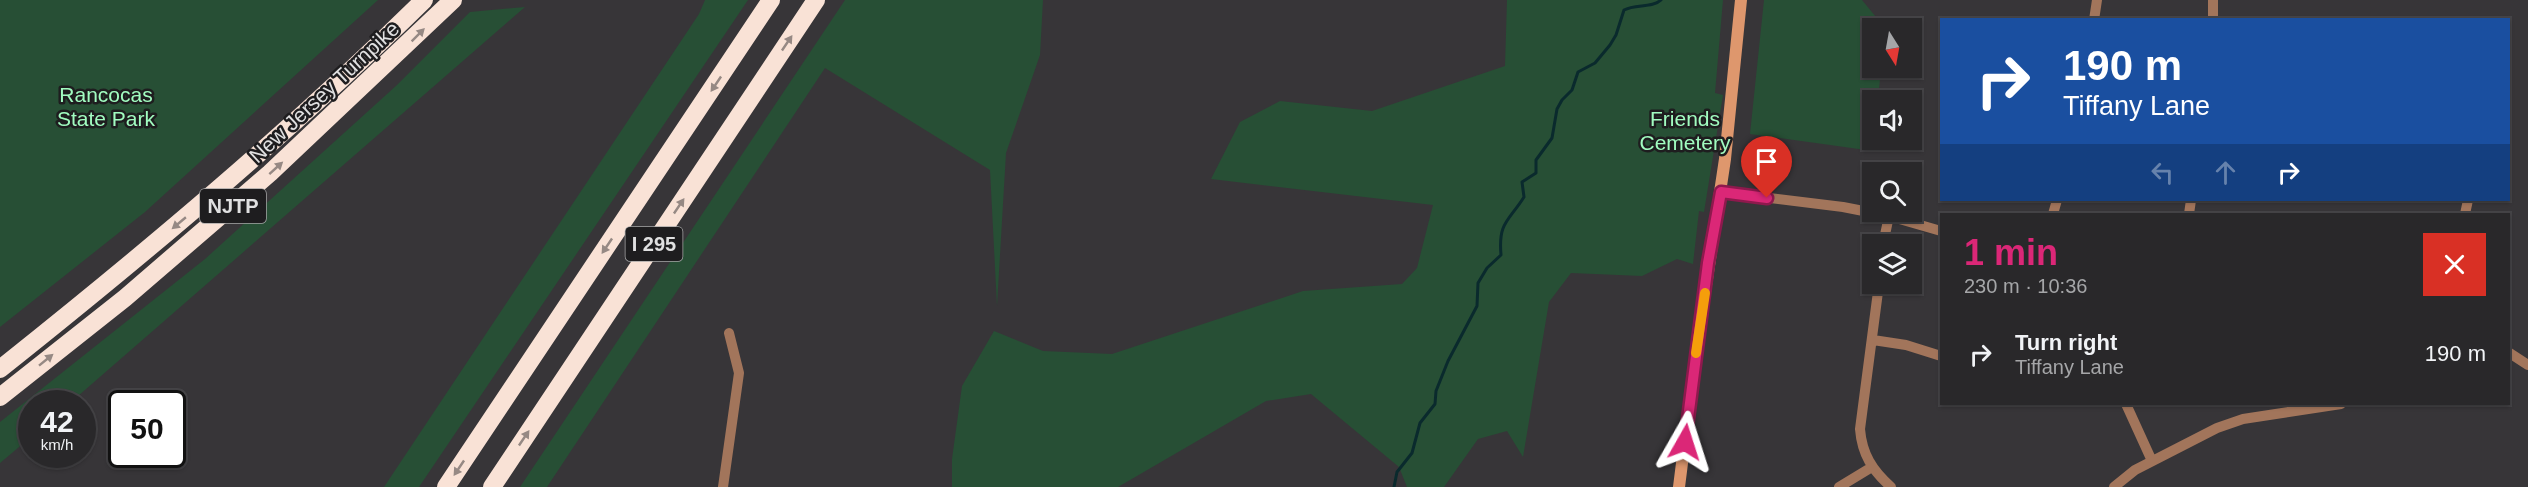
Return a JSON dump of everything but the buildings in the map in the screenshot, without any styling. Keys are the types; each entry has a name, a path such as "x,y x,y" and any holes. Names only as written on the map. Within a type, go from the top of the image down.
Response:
{"highway":[{"name":"New Jersey Turnpike","path":"0,369 144,253 233,177 423,0"},
{"name":"New Jersey Turnpike","path":"0,397 125,298 245,195 341,108 453,0"},
{"name":"I 295","path":"446,487 771,0"},
{"name":"I 295","path":"492,487 816,0"}],"main road":[{"path":"1679,487 1697,340 1721,192 1741,0"}],"street":[{"path":"2094,18 2097,0"},
{"path":"2213,0 2213,18"},
{"path":"1721,192 1862,211"},
{"path":"1910,222 1940,231"},
{"path":"1878,294 1860,429 1864,453 1872,467 1891,487"},
{"path":"723,487 739,373 729,333"},
{"path":"1873,340 1906,345 1940,356"},
{"path":"2510,353 2526,360"},
{"path":"2126,405 2152,461"},
{"path":"2114,487 2125,477 2152,461 2217,428 2243,419 2334,405"},
{"path":"1839,487 1872,467"}],"green space":[{"name":"Rancocas State Park","path":"0,0 378,0 145,212 0,327"},
{"path":"705,0 748,0 419,487 384,487 699,14"},
{"path":"845,0 1043,0 1040,55 1006,153 997,306 990,170 825,68 547,487 520,487"},
{"name":"Friends Cemetery","path":"1507,0 1723,0 1715,93 1723,95 1704,212 1699,211 1693,264 1677,259 1642,276 1571,273 1549,302 1523,457 1507,431 1478,439 1444,487 1407,487 1399,467 1311,394 1266,401 1118,487 952,487 952,459 962,386 994,331 1043,351 1112,354 1303,291 1402,284 1417,268 1433,205 1211,179 1240,122 1280,101 1372,111 1505,66"},
{"path":"1764,0 1862,0 1877,18 1862,18 1862,78 1880,78 1879,90 1862,90 1862,149 1750,134"},
{"path":"525,7 85,390 40,390 205,259 397,85 470,12"},
{"path":"18,408 18,448 0,463 0,422"}],"waterway":[{"path":"1394,487 1397,472 1412,453 1420,423 1435,404 1436,391 1448,361 1477,306 1478,283 1487,268 1501,255 1503,228 1524,197 1522,182 1536,173 1536,160 1552,138 1557,109 1572,90 1578,72 1595,63 1610,45 1616,35 1624,10 1661,0"}],"slow traffic":[{"path":"1696,353 1705,293"}],"route":[{"path":"1685,442 1708,263 1721,192 1767,198"}]}
